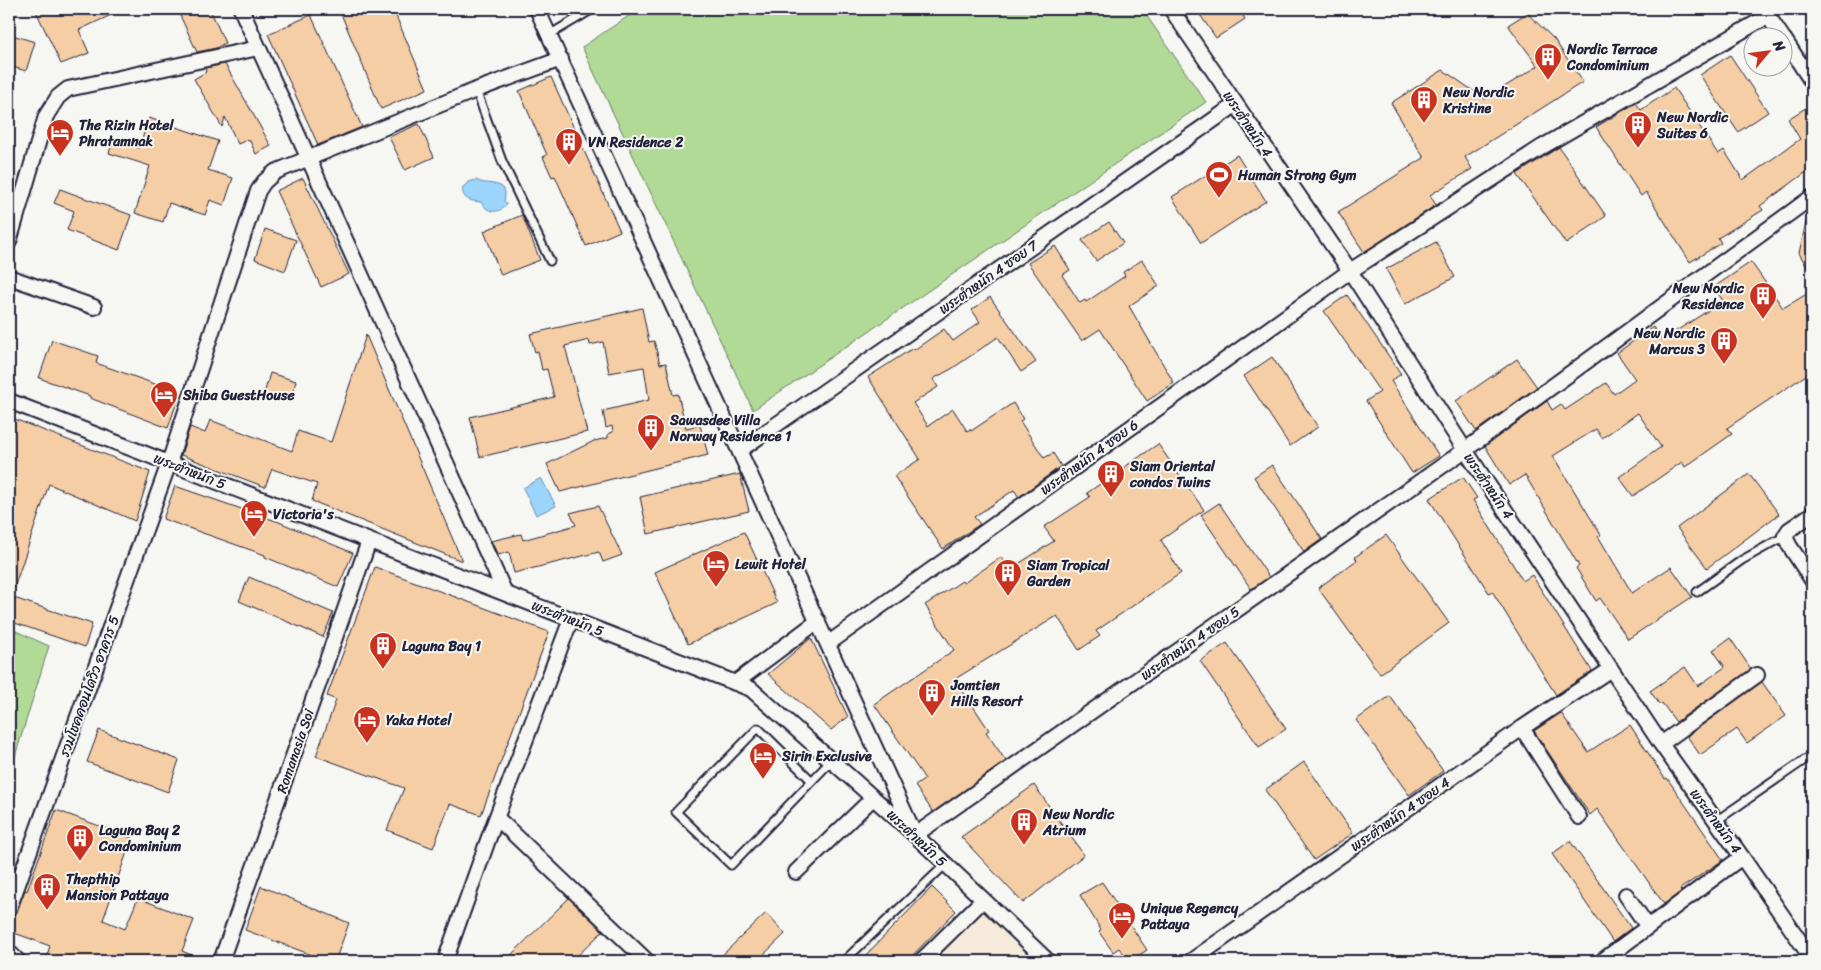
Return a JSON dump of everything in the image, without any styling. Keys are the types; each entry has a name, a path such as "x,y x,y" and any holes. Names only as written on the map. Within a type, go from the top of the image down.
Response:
{"street":[{"path":"241,9 505,593"},
{"path":"537,9 916,835"},
{"name":"พระตำหนัก 4","path":"1171,9 1350,271 1465,450 1610,669 1812,959"},
{"name":"พระตำหนัก 4 ซอย 6","path":"1747,28 1768,16 1776,28"},
{"name":"พระตำหนัก 4 ซอย 6","path":"829,643 1350,271 1542,147 1744,30"},
{"path":"9,242 46,116 58,97 68,89 258,48"},
{"path":"1794,55 1812,82"},
{"name":"รวมโชคคอนโดวิว อาคาร 5","path":"9,909 170,463 258,191 264,182 275,172 476,90 561,59"},
{"name":"พระตำหนัก 4 ซอย 7","path":"740,450 1235,104"},
{"name":"พระตำหนัก 4 ซอย 5","path":"916,835 1465,450 1812,197"},
{"path":"9,277 94,306"},
{"name":"พระตำหนัก 5","path":"9,401 751,689 916,835 1048,961"},
{"path":"1812,514 1789,530 1785,536 1789,546 1812,580"},
{"name":"Romanasia Soi","path":"221,961 369,541"},
{"path":"445,961 571,619"},
{"path":"735,682 818,621"},
{"name":"พระตำหนัก 4 ซอย 4","path":"1191,961 1522,728 1610,669"},
{"path":"1661,744 1756,675"},
{"path":"1522,728 1579,817"},
{"path":"796,872 873,798"},
{"path":"497,818 647,961"},
{"path":"1602,961 1742,856"},
{"path":"1626,895 1648,927"},
{"path":"921,961 983,900"},
{"path":"9,952 18,961"}],"lane":[{"path":"549,35 593,9"},
{"path":"476,90 502,161 550,261"},
{"path":"1697,592 1742,560 1785,536"},
{"path":"812,781 758,728 676,812 731,865 812,781 831,761"},
{"path":"1716,822 1806,759"},
{"path":"844,961 946,864"}],"shaded area":[{"path":"980,908 1034,961 928,961"}],"green space":[{"path":"639,9 1142,9 1206,102 753,410 582,47"},
{"path":"9,628 49,646 9,776"}],"water":[{"path":"476,180 501,186 505,194 504,201 507,204 501,210 490,211 481,202 465,197 463,187 469,182"},
{"path":"541,478 556,506 536,515 523,488"}],"building":[{"path":"35,9 124,9 79,30 89,53 61,64"},
{"path":"177,9 210,9 225,43 216,48 197,52"},
{"path":"339,9 393,9 427,89 381,109"},
{"path":"1196,9 1239,9 1245,19 1216,38"},
{"path":"1527,13 1554,39 1583,82 1465,157 1472,169 1430,195 1436,205 1364,252 1338,212 1424,158 1391,103 1443,70 1485,99 1538,66 1508,25"},
{"path":"311,15 362,127 318,145 268,34"},
{"path":"9,34 35,42 26,71 9,66"},
{"path":"1730,55 1768,112 1738,132 1700,75"},
{"path":"225,64 271,146 256,154 249,139 238,144 225,117 222,127 194,79 206,72 205,68"},
{"name":"VN Residence 2","path":"551,77 620,231 586,246 555,176 552,177 543,157 547,155 519,91"},
{"path":"1674,88 1718,154 1724,150 1743,180 1800,139 1788,119 1812,104 1812,168 1760,206 1763,210 1718,238 1721,243 1690,262 1646,192 1641,196 1596,127 1636,103 1641,110"},
{"path":"149,118 218,141 208,170 233,178 224,205 210,200 205,215 169,203 163,222 135,213 150,166 109,153 114,139 139,148"},
{"path":"419,124 434,157 405,170 389,137"},
{"path":"1559,147 1606,216 1566,244 1517,174"},
{"name":"Human Strong Gym","path":"1237,155 1266,201 1201,243 1172,197"},
{"path":"303,178 349,274 321,287 276,191"},
{"path":"60,189 131,215 119,250 67,230 74,211 54,203"},
{"path":"522,215 540,260 501,275 484,231"},
{"path":"1807,218 1812,218 1812,276 1799,253"},
{"path":"1109,222 1123,243 1096,261 1082,240"},
{"path":"265,229 296,240 285,271 255,259"},
{"path":"1436,242 1455,277 1405,304 1386,269"},
{"path":"1055,246 1070,270 1062,275 1080,303 1085,300 1086,302 1125,276 1123,272 1142,260 1159,286 1129,306 1174,383 1147,401 1100,329 1082,341 1028,263"},
{"path":"1751,262 1783,308 1812,291 1812,371 1727,428 1732,434 1685,467 1682,462 1633,496 1619,477 1661,447 1638,413 1602,438 1596,429 1553,456 1601,535 1598,536 1632,593 1671,567 1692,597 1628,639 1600,598 1596,601 1576,568 1579,566 1525,475 1509,485 1485,446 1547,401 1552,410 1561,404 1565,410 1606,383 1614,394 1635,379 1617,353 1653,327 1662,340 1723,301 1714,287"},
{"path":"1347,295 1401,374 1391,381 1439,456 1412,473 1366,401 1380,392 1324,311"},
{"path":"990,297 1036,362 1021,372 998,337 953,368 933,379 938,387 913,403 928,426 953,409 967,431 970,429 971,431 1013,403 1023,419 1020,421 1044,458 1053,453 1061,466 1019,497 1014,490 974,517 980,524 943,549 894,476 920,459 868,377 913,348 914,350 944,329 953,341 980,322 972,310"},
{"path":"642,308 649,342 654,341 660,364 666,363 673,395 678,394 686,428 700,425 708,455 560,492 547,464 594,441 608,438 608,434 613,432 612,426 606,428 603,411 649,400 644,367 609,373 603,342 590,345 589,340 565,346 587,432 480,457 470,417 554,397 547,369 542,370 538,351 535,352 530,334"},
{"path":"366,335 462,561 312,501 317,484 272,469 265,487 181,455 190,427 205,433 210,420 292,451 298,431 331,442"},
{"path":"52,340 98,356 96,363 180,393 168,428 90,398 90,396 39,378"},
{"path":"1272,357 1318,427 1290,446 1244,376"},
{"path":"1517,359 1537,387 1476,431 1456,401"},
{"path":"270,373 296,381 290,402 264,394"},
{"path":"9,417 150,472 135,521 49,484 11,597 92,624 85,647 9,621"},
{"path":"1158,444 1204,510 1161,540 1181,573 1096,631 1100,636 1079,650 1057,616 955,679 989,730 986,732 1006,761 933,812 915,786 925,779 874,704 954,650 925,605 962,581 964,583 1001,557 1009,570 1054,541 1044,527 1090,497 1087,493"},
{"path":"1272,465 1322,539 1304,552 1254,477"},
{"path":"740,474 749,511 648,534 640,497"},
{"path":"1749,474 1779,514 1707,568 1677,528"},
{"path":"1463,477 1477,498 1473,500 1523,581 1532,575 1592,671 1556,695 1492,591 1489,593 1429,499"},
{"path":"175,486 279,522 353,553 338,587 265,557 265,555 163,519"},
{"path":"1219,503 1269,577 1251,589 1201,515"},
{"path":"598,506 622,555 603,562 599,552 514,573 509,552 498,555 491,541 521,534 523,540 576,525 570,513"},
{"name":"Lewit Hotel","path":"744,532 777,603 688,644 655,572"},
{"path":"1386,535 1449,623 1380,674 1318,588 1357,560 1355,557"},
{"path":"375,567 549,632 481,815 450,804 433,848 387,830 404,788 316,756 336,700 327,696"},
{"path":"249,577 333,613 323,637 239,601"},
{"path":"811,638 848,717 831,730 768,674"},
{"path":"1730,638 1751,669 1676,722 1650,691 1685,667 1698,686 1725,667 1713,650"},
{"path":"1227,643 1286,729 1259,747 1200,661"},
{"path":"1762,682 1786,716 1747,743 1737,729 1700,755 1687,736"},
{"path":"1390,696 1443,771 1409,795 1356,720"},
{"path":"1561,713 1588,752 1630,725 1665,779 1667,778 1723,860 1680,889 1682,891 1664,904 1597,809 1590,815 1534,731"},
{"path":"99,730 179,760 168,792 87,762"},
{"path":"1304,762 1353,833 1314,860 1265,790"},
{"name":"New Nordic Atrium","path":"1034,785 1084,855 1023,903 961,837"},
{"path":"56,810 132,838 103,920 125,929 138,898 194,920 182,951 206,961 45,961 50,946 9,931 25,890 27,891"},
{"path":"1570,841 1631,928 1613,942 1552,854"},
{"path":"1102,882 1147,950 1130,961 1119,948 1113,952 1099,932 1101,930 1080,895"},
{"path":"261,886 349,923 335,961 328,961 245,930"},
{"path":"932,887 956,911 907,961 860,961"},
{"path":"569,898 603,931 572,961 505,961"},
{"path":"766,913 785,934 757,961 716,961"}],"place":[{"name":"Nordic Terrace Condominium","path":"1548,81"},
{"name":"New Nordic Kristine","path":"1424,124"},
{"name":"New Nordic Suites 6","path":"1638,149"},
{"name":"The Rizin Hotel Phratamnak","path":"60,157"},
{"name":"VN Residence 2","path":"569,166"},
{"name":"Human Strong Gym","path":"1219,199"},
{"name":"New Nordic Residence","path":"1763,320"},
{"name":"New Nordic Marcus 3","path":"1724,365"},
{"name":"Shiba GuestHouse","path":"164,419"},
{"name":"Sawasdee Villa Norway Residence 1","path":"651,452"},
{"name":"Siam Oriental condos Twins","path":"1111,498"},
{"name":"Victoria's","path":"254,538"},
{"name":"Lewit Hotel","path":"716,588"},
{"name":"Siam Tropical Garden","path":"1008,597"},
{"name":"Laguna Bay 1","path":"383,670"},
{"name":"Jomtien Hills Resort","path":"932,717"},
{"name":"Yaka Hotel","path":"367,744"},
{"name":"Sirin Exclusive","path":"763,780"},
{"name":"New Nordic Atrium","path":"1024,846"},
{"name":"Laguna Bay 2 Condominium","path":"80,862"},
{"name":"Thepthip Mansion Pattaya","path":"47,911"},
{"name":"Unique Regency Pattaya","path":"1122,940"}]}
